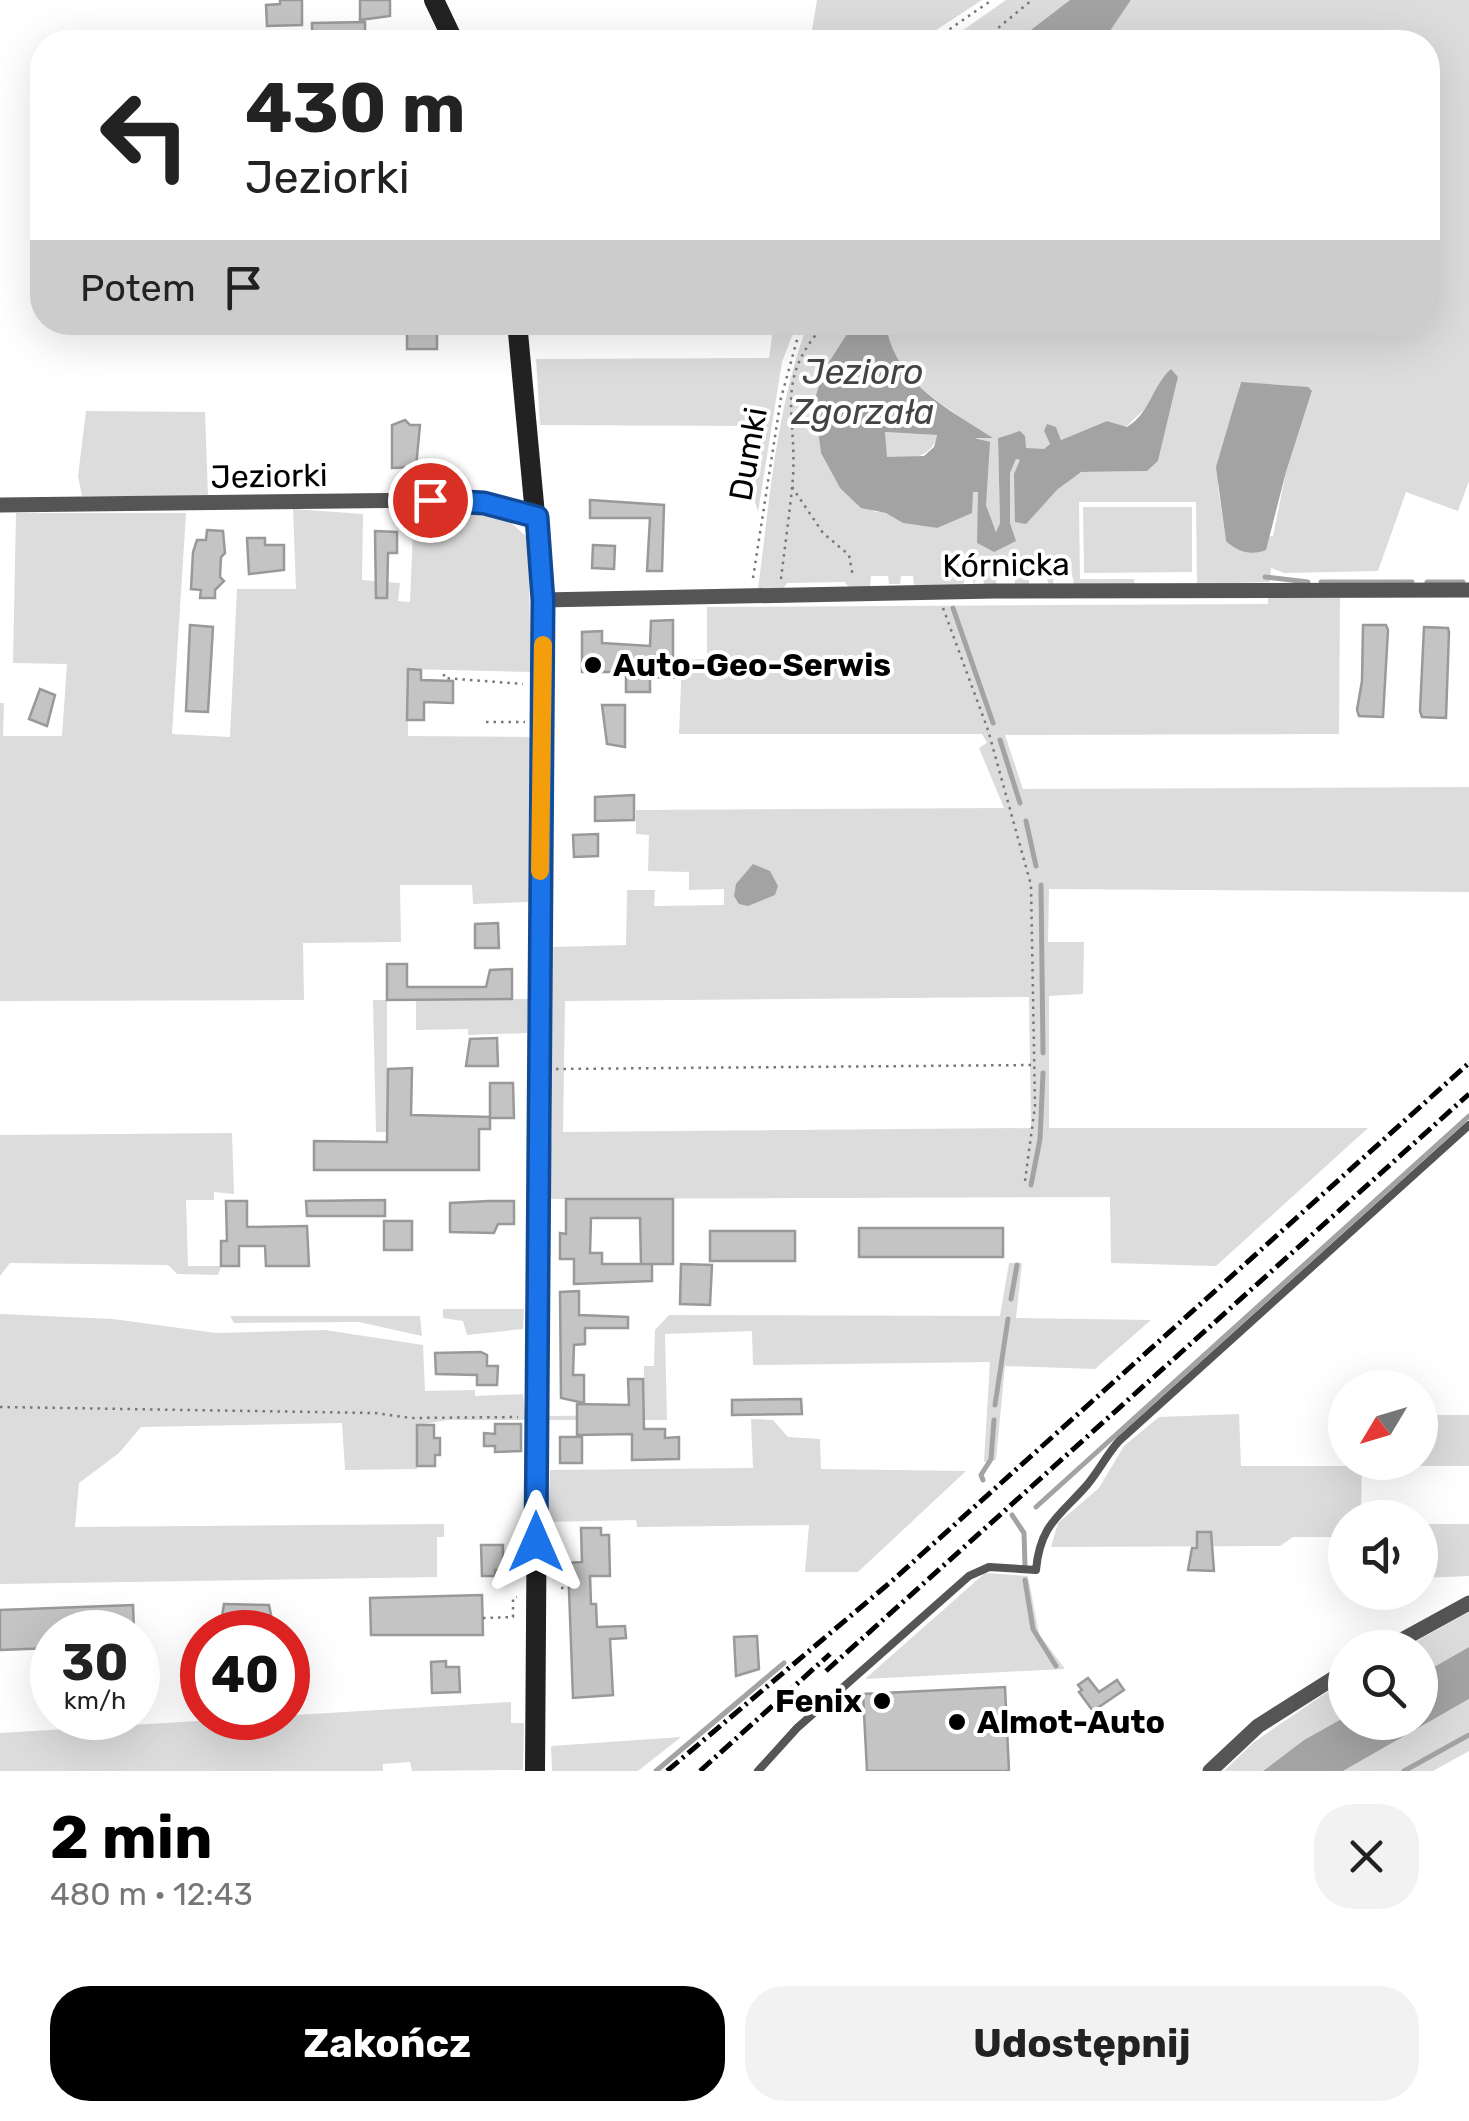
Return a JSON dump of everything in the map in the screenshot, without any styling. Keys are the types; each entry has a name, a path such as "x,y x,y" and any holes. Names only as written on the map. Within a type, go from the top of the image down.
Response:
{"street":[{"path":"434,0 448,30"},
{"path":"518,335 543,600 535,1771"},
{"name":"Jeziorki","path":"0,505 430,500 484,503 537,517"},
{"name":"Kórnicka","path":"543,600 938,592 1469,590"},
{"path":"1419,1630 1469,1603"},
{"path":"1210,1771 1258,1726 1328,1681"}],"lane":[{"path":"758,1771 797,1728 970,1576 988,1567 1036,1570 1037,1551 1049,1523 1083,1489 1119,1441 1469,1125"}],"path":[{"path":"948,30 992,0"},
{"path":"998,30 1032,0"},
{"name":"Dumki","path":"750,595 780,398 798,335"},
{"path":"780,594 791,487 792,382 807,344 816,335"},
{"path":"791,487 799,492 822,533 849,555 853,594"},
{"path":"938,592 988,730 1031,885 1033,1143 1024,1180"},
{"path":"444,674 444,678 456,680 531,684"},
{"path":"486,722 531,722"},
{"path":"538,1069 1034,1065"},
{"path":"0,1407 375,1412 411,1418 528,1416"},
{"path":"561,1588 568,1588"},
{"path":"483,1618 513,1617 513,1598 526,1597"}],"shaded area":[{"path":"817,0 982,0 936,30 812,30"},
{"path":"1006,0 1070,0 1031,30 963,30"},
{"path":"1131,0 1469,0 1469,481 1458,511 1406,492 1378,571 1284,573 1271,568 1270,582 1197,584 1196,502 1079,502 1080,579 1134,579 1135,584 1074,585 1072,574 1054,574 1053,585 1048,583 1046,574 1029,574 1029,584 1015,584 1015,575 997,575 996,584 984,584 983,575 977,575 974,585 972,575 966,575 963,586 914,587 913,576 901,576 900,584 889,584 888,576 871,576 870,587 849,588 845,582 787,583 783,589 758,589 781,421 804,335 846,335 823,371 814,402 821,453 840,488 875,512 886,512 903,523 937,528 973,492 979,492 977,543 994,552 1010,530 1010,473 1016,459 1021,460 1025,524 1069,478 1081,472 1147,471 1158,461 1178,377 1126,427 1107,421 1061,440 1056,427 1044,431 1050,444 1044,449 1026,449 1013,433 998,438 1000,523 996,532 986,505 986,441 975,437 991,437 907,374 894,357 888,335 1440,335 1440,30 1111,30","holes":["1240,383 1312,392 1286,472 1273,536 1226,541 1218,486"]},
{"path":"772,335 792,335 782,362 758,512 754,498 761,426 540,425 536,359 769,358"},
{"path":"86,411 205,412 208,497 82,496 78,476"},
{"path":"885,432 938,435 924,454 895,458 886,457"},
{"path":"465,506 498,511 528,538 531,672 408,669 408,736 531,737 529,902 473,904 472,885 400,885 401,942 303,943 304,1000 0,1001 0,703 4,703 3,736 62,736 67,664 13,663 16,513 186,513 172,734 230,737 237,589 296,589 293,509 363,514 362,580 400,583 398,601 410,602 414,507"},
{"path":"1083,507 1192,507 1192,572 1084,573"},
{"path":"1268,597 1340,598 1339,734 1005,735 1023,789 1469,787 1469,892 1049,889 1048,942 1084,942 1083,994 1049,996 1049,1128 1368,1128 1216,1266 1111,1263 1110,1197 548,1199 552,947 626,945 627,890 655,890 654,906 724,905 724,889 689,890 689,872 648,871 649,835 636,834 636,810 1004,808 979,748 987,743 982,734 679,734 682,660 707,659 707,607 1268,604","holes":["1029,997 1031,1128 563,1132 565,1001"]},
{"path":"528,999 527,1033 468,1035 468,1029 416,1030 416,1000"},
{"path":"373,1000 387,1000 387,1132 376,1132"},
{"path":"232,1133 234,1194 214,1192 214,1200 186,1200 188,1266 221,1266 218,1275 177,1274 168,1265 10,1263 0,1276 0,1135"},
{"path":"1009,1263 1022,1263 1016,1318 1151,1320 1095,1369 1005,1366 996,1460 984,1462 990,1362 753,1365 752,1331 665,1334 667,1420 548,1420 548,1416 644,1415 644,1366 654,1366 655,1330 669,1315 1000,1316"},
{"path":"443,1309 524,1309 523,1329 467,1335 463,1321 443,1318"},
{"path":"0,1314 113,1319 216,1333 325,1330 423,1345 425,1391 475,1390 475,1396 523,1394 526,1420 448,1420 417,1425 417,1469 345,1470 342,1423 141,1427 119,1453 79,1483 75,1527 444,1524 444,1537 437,1537 437,1577 0,1584"},
{"path":"230,1316 420,1316 422,1336 359,1322 234,1323"},
{"path":"1239,1414 1241,1466 1328,1466 1328,1480 1362,1480 1361,1500 1328,1500 1328,1537 1293,1537 1280,1546 1051,1547 1058,1523 1099,1488 1124,1446 1159,1417"},
{"path":"1438,1415 1469,1415 1469,1466 1438,1466"},
{"path":"751,1419 773,1420 788,1437 820,1439 821,1469 966,1471 858,1572 805,1572 809,1525 637,1527 636,1520 548,1522 550,1470 753,1468"},
{"path":"1438,1524 1469,1524 1469,1576 1438,1577"},
{"path":"985,1573 1028,1576 1039,1634 1065,1669 865,1679"},
{"path":"1469,1612 1469,1647 1438,1665 1436,1630"},
{"path":"1328,1692 1328,1727 1263,1771 1224,1771 1254,1742"},
{"path":"1469,1699 1469,1751 1433,1771 1343,1771 1397,1740 1438,1740 1438,1717"},
{"path":"511,1702 511,1723 524,1723 523,1770 412,1771 410,1762 383,1764 383,1771 0,1771 0,1733 30,1731 30,1740 160,1740 160,1723 180,1722 180,1740 310,1740 310,1714"},
{"path":"681,1737 638,1771 552,1771 551,1746"}],"water":[{"path":"1070,0 1131,0 1111,30 1031,30"},
{"name":"Jezioro Zgorzała","path":"846,335 888,335 893,350 914,381 993,438 975,438 990,442 986,505 996,532 1000,523 998,438 1020,431 1025,436 1026,448 1044,449 1050,444 1044,431 1047,424 1056,427 1061,440 1107,421 1127,427 1141,414 1171,369 1178,377 1158,461 1147,471 1081,472 1058,489 1026,524 1015,522 1014,474 1020,460 1016,459 1010,473 1010,523 1016,541 994,552 977,543 978,492 973,492 972,513 937,528 903,523 886,513 861,508 840,488 821,453 814,402 823,371","holes":["885,432 937,435 934,447 924,456 887,457"]},
{"path":"1241,382 1308,387 1312,391 1266,550 1255,553 1226,541 1216,467"},
{"path":"753,864 770,871 778,886 775,895 748,906 739,904 734,896 736,884"},
{"path":"1469,1647 1469,1699 1438,1717 1438,1665"},
{"path":"1328,1727 1328,1740 1397,1740 1343,1771 1263,1771"}],"building":[{"path":"280,0 302,0 302,25 267,26 266,5 280,4"},
{"path":"360,0 390,0 390,16 360,20"},
{"path":"365,22 365,30 312,30 312,23"},
{"path":"407,335 437,335 437,349 407,349"},
{"path":"405,420 410,425 420,425 416,467 392,468 392,425"},
{"path":"590,500 664,505 662,571 647,571 650,518 590,518"},
{"path":"207,530 223,531 225,553 221,557 220,577 224,581 215,590 215,598 200,598 201,590 191,589 193,552 197,540 206,540"},
{"path":"375,531 397,532 397,553 388,553 387,598 376,598"},
{"path":"247,538 265,538 265,545 284,545 284,570 249,574"},
{"path":"593,545 615,546 614,569 592,568"},
{"path":"673,620 673,660 682,660 681,678 650,677 650,692 626,692 626,672 582,672 582,632 602,631 602,643 650,646 651,621"},
{"path":"190,625 213,627 208,712 186,711"},
{"path":"1363,625 1386,625 1388,630 1383,717 1359,716 1357,710"},
{"path":"1424,627 1448,628 1449,632 1446,718 1422,717 1420,711"},
{"path":"408,669 421,670 421,680 453,681 453,703 424,702 424,720 407,720"},
{"path":"40,689 55,695 47,726 29,719"},
{"path":"602,705 625,705 625,747 607,744"},
{"path":"634,795 634,820 595,821 595,797"},
{"path":"598,834 598,856 574,857 573,835"},
{"path":"498,923 499,948 475,948 475,924"},
{"path":"387,964 407,964 407,987 486,987 490,970 512,969 512,999 387,1000"},
{"path":"497,1038 498,1066 466,1066 470,1039"},
{"path":"412,1068 411,1115 490,1117 490,1129 479,1129 479,1170 314,1170 314,1141 387,1142 388,1069"},
{"path":"490,1083 513,1083 514,1118 490,1118"},
{"path":"566,1199 673,1199 673,1264 652,1264 652,1281 574,1284 574,1259 560,1259 560,1233 566,1234","holes":["591,1218 640,1218 641,1264 602,1264 602,1253 590,1253"]},
{"path":"385,1200 385,1216 307,1216 306,1201"},
{"path":"226,1201 247,1201 247,1227 307,1226 309,1266 266,1266 265,1246 239,1246 239,1266 221,1266 221,1241 227,1241"},
{"path":"514,1201 514,1224 498,1224 494,1233 450,1232 450,1203"},
{"path":"384,1221 412,1221 412,1250 384,1250"},
{"path":"859,1228 1003,1228 1003,1257 859,1257"},
{"path":"710,1231 795,1231 795,1261 710,1261"},
{"path":"681,1264 712,1265 710,1305 680,1304"},
{"path":"579,1291 579,1315 628,1317 628,1328 585,1328 585,1344 574,1345 573,1375 584,1375 584,1403 561,1398 560,1292"},
{"path":"435,1353 487,1355 487,1366 498,1366 497,1385 477,1385 477,1375 436,1374"},
{"path":"628,1379 643,1379 644,1429 665,1429 665,1438 679,1437 679,1459 632,1460 632,1434 577,1435 577,1404 629,1405"},
{"path":"801,1399 802,1414 732,1415 732,1400"},
{"path":"495,1424 521,1424 521,1451 495,1452 495,1446 484,1446 484,1433 495,1434"},
{"path":"417,1425 434,1425 434,1438 440,1438 435,1466 417,1466"},
{"path":"560,1437 582,1437 582,1463 560,1463"},
{"path":"581,1528 601,1528 601,1535 609,1535 610,1576 590,1576 591,1604 596,1604 597,1627 625,1626 626,1638 610,1639 613,1695 573,1698 568,1563 582,1562"},
{"path":"1197,1532 1211,1532 1214,1571 1188,1570 1192,1548 1197,1548"},
{"path":"481,1545 503,1545 503,1570 495,1570 495,1576 482,1576"},
{"path":"482,1595 483,1635 371,1635 370,1598"},
{"path":"224,1604 269,1605 270,1610 223,1610"},
{"path":"133,1605 133,1610 30,1610 30,1649 0,1650 0,1610"},
{"path":"757,1636 759,1669 736,1676 734,1637"},
{"path":"446,1661 446,1667 459,1667 460,1692 432,1693 431,1662"},
{"path":"1088,1678 1099,1692 1117,1680 1124,1690 1093,1711 1079,1692 1082,1690 1078,1685"},
{"path":"1005,1687 1009,1771 867,1771 863,1694"}],"waterway":[{"path":"1265,577 1308,582"},
{"path":"1321,582 1412,582"},
{"path":"1427,582 1463,582"},
{"path":"953,608 993,723"},
{"path":"1000,740 1020,803"},
{"path":"1026,821 1036,866"},
{"path":"1041,885 1043,1053"},
{"path":"1031,1185 1040,1139 1043,1073"},
{"path":"1036,1507 1469,1116"},
{"path":"1011,1299 1017,1265"},
{"path":"995,1405 1008,1319"},
{"path":"983,1480 981,1475 991,1459 994,1420"},
{"path":"1012,1515 1024,1533 1025,1566"},
{"path":"1025,1580 1033,1629 1056,1666"},
{"path":"656,1771 784,1663"},
{"path":"1404,1771 1469,1735"}],"railway":[{"path":"667,1771 893,1580 1469,1063"},
{"path":"826,1671 1469,1094"},
{"path":"700,1771 830,1654"}],"slow traffic":[{"path":"540,871 543,645"}],"place":[{"name":"Auto-Geo-Serwis","path":"593,665"},
{"name":"Fenix","path":"882,1701"},
{"name":"Almot-Auto","path":"957,1722"}],"route":[{"path":"430,500 484,503 537,517 543,600 536,1542"}]}
